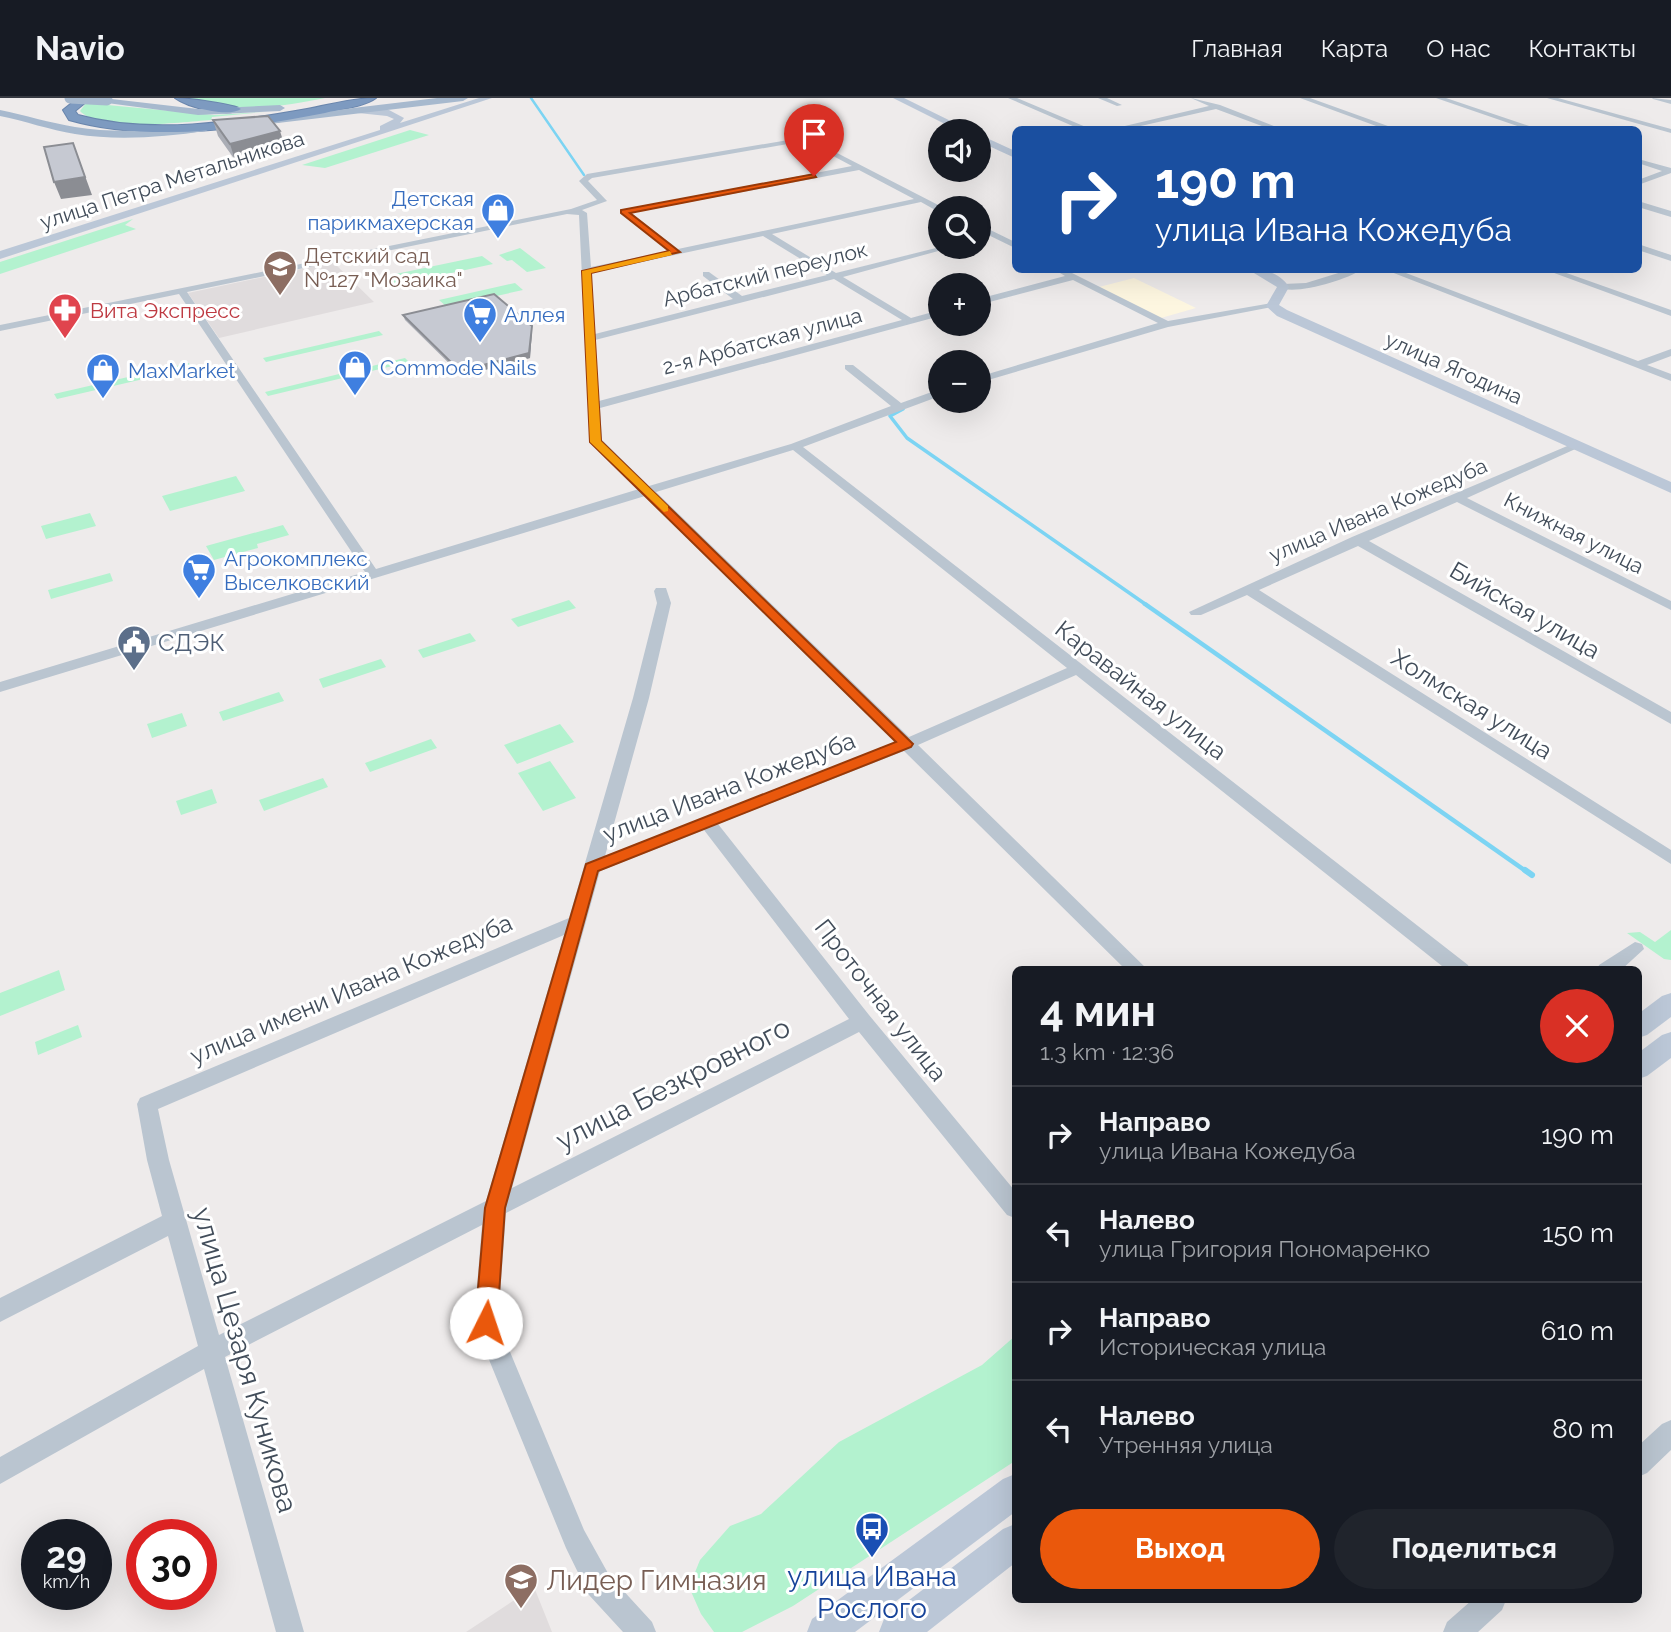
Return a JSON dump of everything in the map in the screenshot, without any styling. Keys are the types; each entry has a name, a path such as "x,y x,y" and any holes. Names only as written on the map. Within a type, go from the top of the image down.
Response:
{"highway":[{"path":"85,98 69,110 73,117 114,125 182,126 307,113 370,98"},
{"path":"181,98 192,104 223,108 272,107 329,98"}],"main road":[{"path":"70,98 210,112 266,110 307,103"},
{"path":"0,111 85,132 133,134 463,98"},
{"name":"улица Петра Метальникова","path":"0,255 488,98"},
{"path":"897,98 941,119"},
{"path":"0,111 94,128 182,126"},
{"name":"улица Петра Метальникова","path":"0,248 390,126 399,120 394,114 361,111"},
{"name":"улица Петра Метальникова","path":"343,141 356,142"},
{"path":"991,143 1012,154"},
{"path":"1262,273 1279,281 1283,287 1272,306"},
{"name":"улица Ягодина","path":"1272,306 1282,313 1671,488"},
{"path":"1642,1025 1671,1003"},
{"path":"1642,1065 1671,1043"},
{"path":"825,1632 1012,1493"},
{"path":"897,1632 1012,1543"}],"street":[{"path":"1012,98 1080,126"},
{"path":"1101,98 1119,105"},
{"path":"1194,98 1271,126"},
{"path":"1303,98 1384,126"},
{"path":"1439,98 1526,126"},
{"path":"1550,98 1671,131"},
{"path":"1655,98 1671,102"},
{"path":"1130,126 1218,106"},
{"path":"1158,120 1170,125"},
{"path":"0,328 577,211 603,201 583,181 590,176 806,139 928,203"},
{"path":"1642,162 1670,171"},
{"path":"676,252 624,212 860,167"},
{"path":"1642,182 1670,171"},
{"path":"586,271 921,200"},
{"path":"1642,205 1671,214"},
{"path":"577,211 583,213 596,442 1135,966"},
{"path":"764,233 910,321"},
{"path":"991,233 1012,244"},
{"path":"991,236 995,235"},
{"path":"1642,248 1671,258"},
{"name":"Арбатский переулок","path":"590,338 928,252"},
{"path":"1066,273 1167,324"},
{"path":"1283,287 1307,286 1347,273"},
{"path":"1399,273 1671,378"},
{"path":"1559,273 1671,313"},
{"path":"706,274 741,300"},
{"path":"991,299 1073,277"},
{"path":"181,290 373,574"},
{"path":"991,376 1167,324 1272,306"},
{"name":"2-я Арбатская улица","path":"594,405 928,316"},
{"path":"1638,365 1671,352"},
{"path":"849,367 898,406"},
{"path":"0,687 794,446 928,396"},
{"name":"Каравайная улица","path":"794,446 1456,966"},
{"name":"улица Ивана Кожедуба","path":"1196,612 1576,446"},
{"name":"Книжная улица","path":"1458,498 1671,606"},
{"name":"Бийская улица","path":"1357,540 1671,719"},
{"name":"Холмская улица","path":"1248,589 1671,858"},
{"path":"640,1631 599,1585 575,1539 486,1323 495,1208 641,698 664,603 661,591"},
{"name":"улица Ивана Кожедуба","path":"591,868 905,744 1077,669"},
{"name":"Проточная улица","path":"708,823 862,1021 1012,1204"},
{"path":"1654,847 1671,837"},
{"name":"улица имени Ивана Кожедуба","path":"147,1104 575,923"},
{"path":"1612,966 1636,949"},
{"name":"улица Безкровного","path":"0,1471 212,1351 862,1021"},
{"name":"улица Цезаря Куникова","path":"147,1104 158,1160 290,1632"},
{"path":"0,1310 175,1221"},
{"path":"1642,1460 1671,1433"},
{"path":"1460,1631 1489,1603"}],"shaded area":[{"name":"Детский сад №127 \"Мозаика\"","path":"333,262 374,302 219,338 188,293"},
{"path":"1134,278 1196,308 1161,318 1099,287"},
{"name":"Лидер Гимназия","path":"534,1587 552,1632 466,1632"}],"green space":[{"path":"184,98 325,98 273,107 234,108 199,104"},
{"path":"86,103 214,115 265,112 212,117 211,120 123,124 90,118 80,111"},
{"path":"410,130 429,135 325,168 302,165"},
{"path":"133,219 125,225 136,229 0,274 0,262"},
{"path":"520,248 546,268 527,272 512,260 507,261 499,255"},
{"path":"482,256 493,264 396,285 386,276"},
{"path":"515,283 523,290 447,307 439,300"},
{"path":"379,331 383,335 266,362 263,358"},
{"path":"405,358 409,362 268,396 265,392"},
{"path":"189,363 191,368 57,399 54,394"},
{"path":"236,476 245,491 170,511 162,496"},
{"path":"90,513 96,526 46,539 41,526"},
{"path":"283,525 289,535 257,544 258,548 214,560 206,546"},
{"path":"110,573 113,581 51,599 48,590"},
{"path":"569,600 576,608 518,627 511,619"},
{"path":"470,633 476,641 423,658 418,650"},
{"path":"381,659 386,667 323,688 319,679"},
{"path":"279,692 284,701 223,721 219,712"},
{"path":"182,713 187,726 152,738 147,724"},
{"path":"560,724 574,742 517,764 504,745"},
{"path":"431,739 437,748 370,772 365,763"},
{"path":"550,761 576,798 543,811 518,773"},
{"path":"323,778 328,787 264,811 259,800"},
{"path":"212,789 217,803 181,815 176,801"},
{"path":"1671,930 1671,960 1664,959 1627,933 1640,932 1655,942"},
{"path":"59,970 65,990 0,1016 0,993"},
{"path":"78,1025 82,1037 38,1055 35,1042"},
{"path":"1012,1339 1012,1463 793,1606 742,1632 714,1632 701,1614 689,1587 700,1560 730,1526 761,1514 839,1442 982,1365"}],"building":[{"path":"268,116 280,131 230,144 213,120"},
{"path":"73,143 85,177 54,182 44,147"},
{"name":"Аллея","path":"494,294 532,326 529,353 460,371 403,315"}],"waterway":[{"path":"531,98 584,175"},
{"path":"903,409 890,416 907,438 1148,606"},
{"path":"1145,604 1527,872"},
{"path":"1525,870 1532,875"}],"slow traffic":[{"path":"664,509 596,442 586,271 670,253"}],"place":[{"name":"Детская парикмахерская","path":"498,240"},
{"name":"Детский сад №127 \"Мозаика\"","path":"280,297"},
{"name":"Вита Экспресс","path":"65,340"},
{"name":"Аллея","path":"480,344"},
{"name":"Commode Nails","path":"355,397"},
{"name":"MaxMarket","path":"103,400"},
{"name":"Агрокомплекс Выселковский","path":"199,600"},
{"name":"СДЭК","path":"134,672"},
{"name":"улица Ивана Рослого","path":"872,1559"},
{"name":"Лидер Гимназия","path":"521,1610"}],"route":[{"path":"486,1323 495,1208 591,868 905,744 596,442 586,271 676,252 624,212 814,176"}]}
